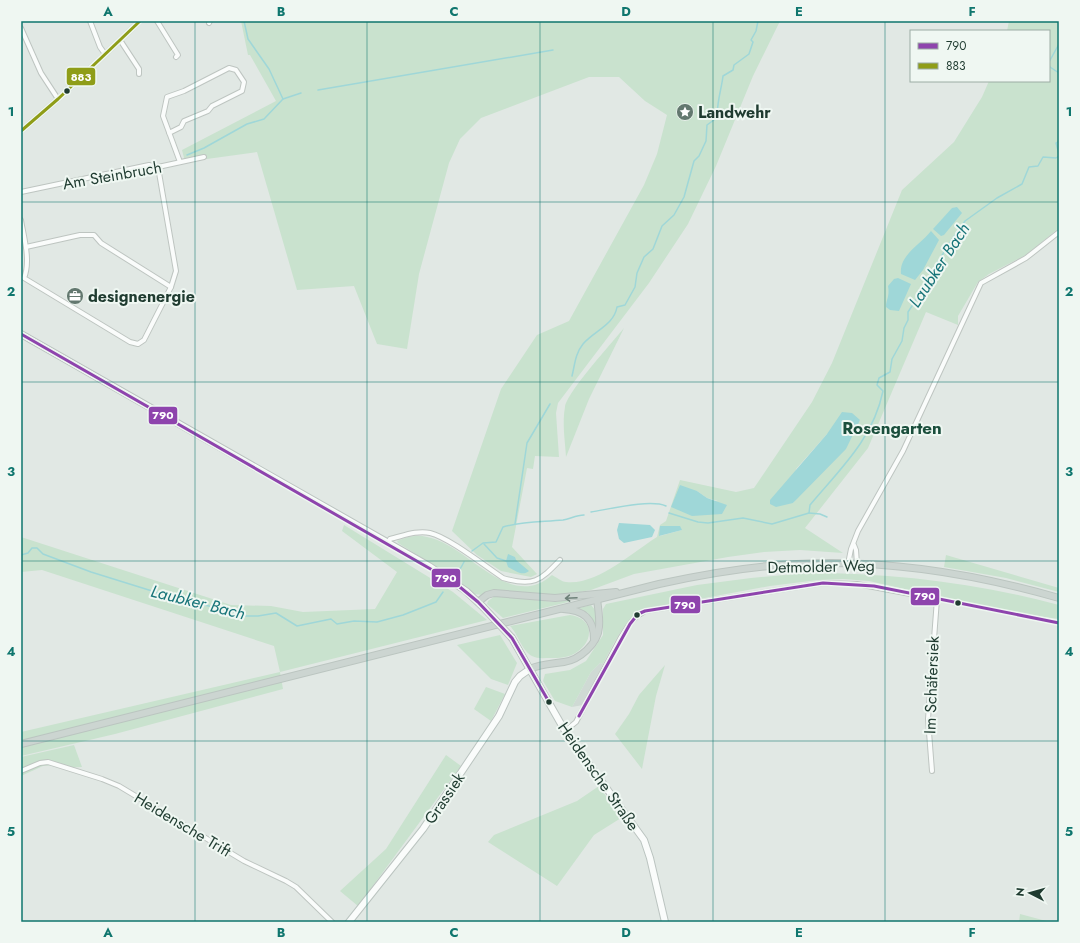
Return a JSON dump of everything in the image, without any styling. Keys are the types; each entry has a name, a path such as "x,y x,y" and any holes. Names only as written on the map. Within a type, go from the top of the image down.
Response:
{"main road":[{"name":"Detmolder Weg","path":"624,592 659,584 748,569 797,564 857,564 937,572 1059,598"},
{"path":"478,602 487,595 494,593 555,598 583,597 603,592 624,592"},
{"path":"21,744 624,592"},
{"path":"530,669 537,666 574,659 583,653 594,641 599,632 600,626 597,599"},
{"path":"556,609 577,611 589,617 592,623 594,641"}],"street":[{"path":"90,21 100,47 106,54"},
{"path":"21,131 58,99 140,21"},
{"path":"157,21 178,55 176,57"},
{"path":"21,28 41,73 58,99"},
{"path":"120,40 140,69 139,74"},
{"path":"169,133 181,126 184,121 208,111 212,106 242,91 244,82 236,70 230,68 167,97 163,116 169,133 180,162"},
{"name":"Am Steinbruch","path":"21,192 149,165 158,167 204,158"},
{"path":"21,220 26,247 27,271 22,278 130,342 138,344 144,340 171,287 176,271 158,167"},
{"path":"848,564 851,549 854,545 858,531 903,451 980,284 1026,258 1059,232"},
{"path":"26,247 80,235 94,235 101,243 171,287"},
{"path":"21,334 388,542 442,574 478,602"},
{"path":"388,542 390,538 428,532 445,539 503,578 514,581 539,580 544,577 560,560"},
{"path":"854,545 857,564"},
{"name":"Detmolder Weg","path":"565,731 576,722 630,624 638,614 645,611 823,583 857,584 937,598"},
{"name":"Im Schäfersiek","path":"932,771 928,718 937,598"},
{"name":"Heidensche Straße","path":"478,602 512,638 565,731 644,840 650,858 665,922"},
{"name":"Grassiek","path":"349,922 422,830 498,716 518,678 530,669"},
{"name":"Heidensche Trift","path":"21,771 40,763 48,762 74,769 119,786 244,861 286,881 296,888 332,922"}],"shaded area":[{"path":"600,663 603,664 583,705 572,707 591,672"}],"green space":[{"path":"241,21 780,21 753,76 716,166 688,224 649,283 558,403 556,413 559,457 535,456 533,469 527,468 512,547 537,574 531,577 501,571 477,555 452,531 501,389 537,335 569,321 644,185 657,154 667,115 645,101 619,77 589,77 481,118 460,139 449,163 419,274 407,349 377,344 354,286 297,290 257,152 185,162 182,150 276,101 250,55 248,55"},
{"path":"1009,21 1059,21 1059,228 1026,255 989,274 978,282 958,316 958,325 926,312 868,448 805,528 843,553 800,550 764,552 634,574 591,590 556,596 488,592 482,595 474,594 451,576 398,543 397,541 412,536 427,537 442,542 504,582 520,586 536,585 552,575 564,582 578,582 590,579 614,567 657,537 660,525 666,521 680,480 736,492 754,488 812,402 832,363 902,190 954,142 982,97 989,82 1050,82 1050,30 1007,30","holes":["860,420 793,503 796,469 827,434","697,491 707,498 718,501 671,507","660,526 682,530 660,536"]},
{"path":"624,328 589,399 566,457 564,419 565,407 568,400 581,379"},
{"path":"344,525 453,592 487,620 280,672 274,646 42,570 21,572 21,537 231,605 271,606 303,612 375,609 397,572 342,531"},
{"path":"946,555 1059,588 1059,592 1006,578 944,567"},
{"path":"808,573 840,573 903,577 966,585 1028,597 1059,605 1059,619 967,603 869,581 843,579 818,580 770,586 640,610 623,628 603,664 600,663 591,672 572,707 555,701 543,681 545,674 570,670 586,661 603,635 603,609 606,604 697,585"},
{"path":"495,596 554,602 568,600 568,602 503,618 487,604 488,601"},
{"path":"591,605 596,611 596,629 588,613 579,608"},
{"path":"570,615 583,620 589,630 589,636 583,647 574,654 564,657 536,658 532,656 525,650 510,626"},
{"path":"500,635 517,663 508,685 491,679 457,645"},
{"path":"665,665 656,696 642,769 615,734 629,714 639,695"},
{"path":"280,672 283,689 115,734 21,756 21,732"},
{"path":"486,687 505,694 491,721 474,709"},
{"path":"74,745 82,767 61,768 53,765 43,766 21,776 21,757"},
{"path":"446,755 461,766 358,906 340,891 386,849"},
{"path":"599,786 621,818 594,835 557,886 488,842 494,835 577,801"},
{"path":"1020,914 1050,922 1019,922"}],"water":[{"path":"957,207 962,213 944,235 941,236 933,229 952,208"},
{"path":"931,231 939,240 923,270 915,280 901,274 903,261"},
{"path":"898,278 911,284 899,311 890,310 886,307 889,293 888,286 894,279"},
{"path":"842,412 852,413 860,420 846,449 793,503 776,507 770,504 770,500 827,434"},
{"path":"680,485 697,491 707,498 727,505 722,514 692,516 671,507"},
{"path":"619,523 650,525 655,530 652,537 624,543 619,539 617,530"},
{"path":"660,526 680,526 682,530 659,536"},
{"path":"508,554 515,557 516,560 529,571 526,573 521,573 508,567 506,561"}],"waterway":[{"path":"244,21 248,39 269,69 283,99"},
{"path":"572,376 580,348 587,339 612,319 617,307 625,305 635,287 637,273 644,257 653,249 662,226 674,215 684,197 694,161 699,156 706,141 707,125 718,117 718,103 723,76 733,70 734,65 749,54 753,42 751,40 756,31 758,21"},
{"path":"1050,60 1059,44"},
{"path":"318,90 553,50"},
{"path":"1050,67 1059,73"},
{"path":"187,155 204,148 247,124 264,119 283,99 301,93"},
{"name":"Laubker Bach","path":"1059,141 1056,143 1059,154"},
{"name":"Laubker Bach","path":"669,513 698,522 708,523 743,518 772,524 809,513 810,505 854,452 872,424 883,391 877,385 879,378 890,372 892,359 902,341 904,328 908,320 908,312 933,274 936,265 951,241 965,221 997,198 1022,184 1029,167 1038,166 1043,157 1056,158 1059,156"},
{"path":"515,524 527,443 550,404"},
{"name":"Laubker Bach","path":"591,512 640,504 659,504 666,506"},
{"path":"809,513 820,514 827,517"},
{"name":"Laubker Bach","path":"472,551 483,543 496,542 503,527 525,523 563,520 584,515"},
{"path":"484,544 497,558 506,561"},
{"name":"Laubker Bach","path":"21,555 28,553 32,548 37,548 43,554 91,572 181,600 232,611 242,616 258,616 276,613 297,626 331,619 337,624 354,621 377,622 403,615 436,602 443,592"},
{"name":"Laubker Bach","path":"459,571 464,562"}],"transit line":[{"name":"883","path":"21,131 58,99 140,21"},
{"name":"790","path":"21,334 455,583 478,602 512,638 549,702"},
{"name":"790","path":"579,716 630,624 638,614 645,611 823,583 874,586 1059,623"}],"place":[{"name":"Landwehr","path":"685,112"},
{"name":"designenergie","path":"75,296"}],"district":[{"name":"Rosengarten","path":"892,428"}]}
